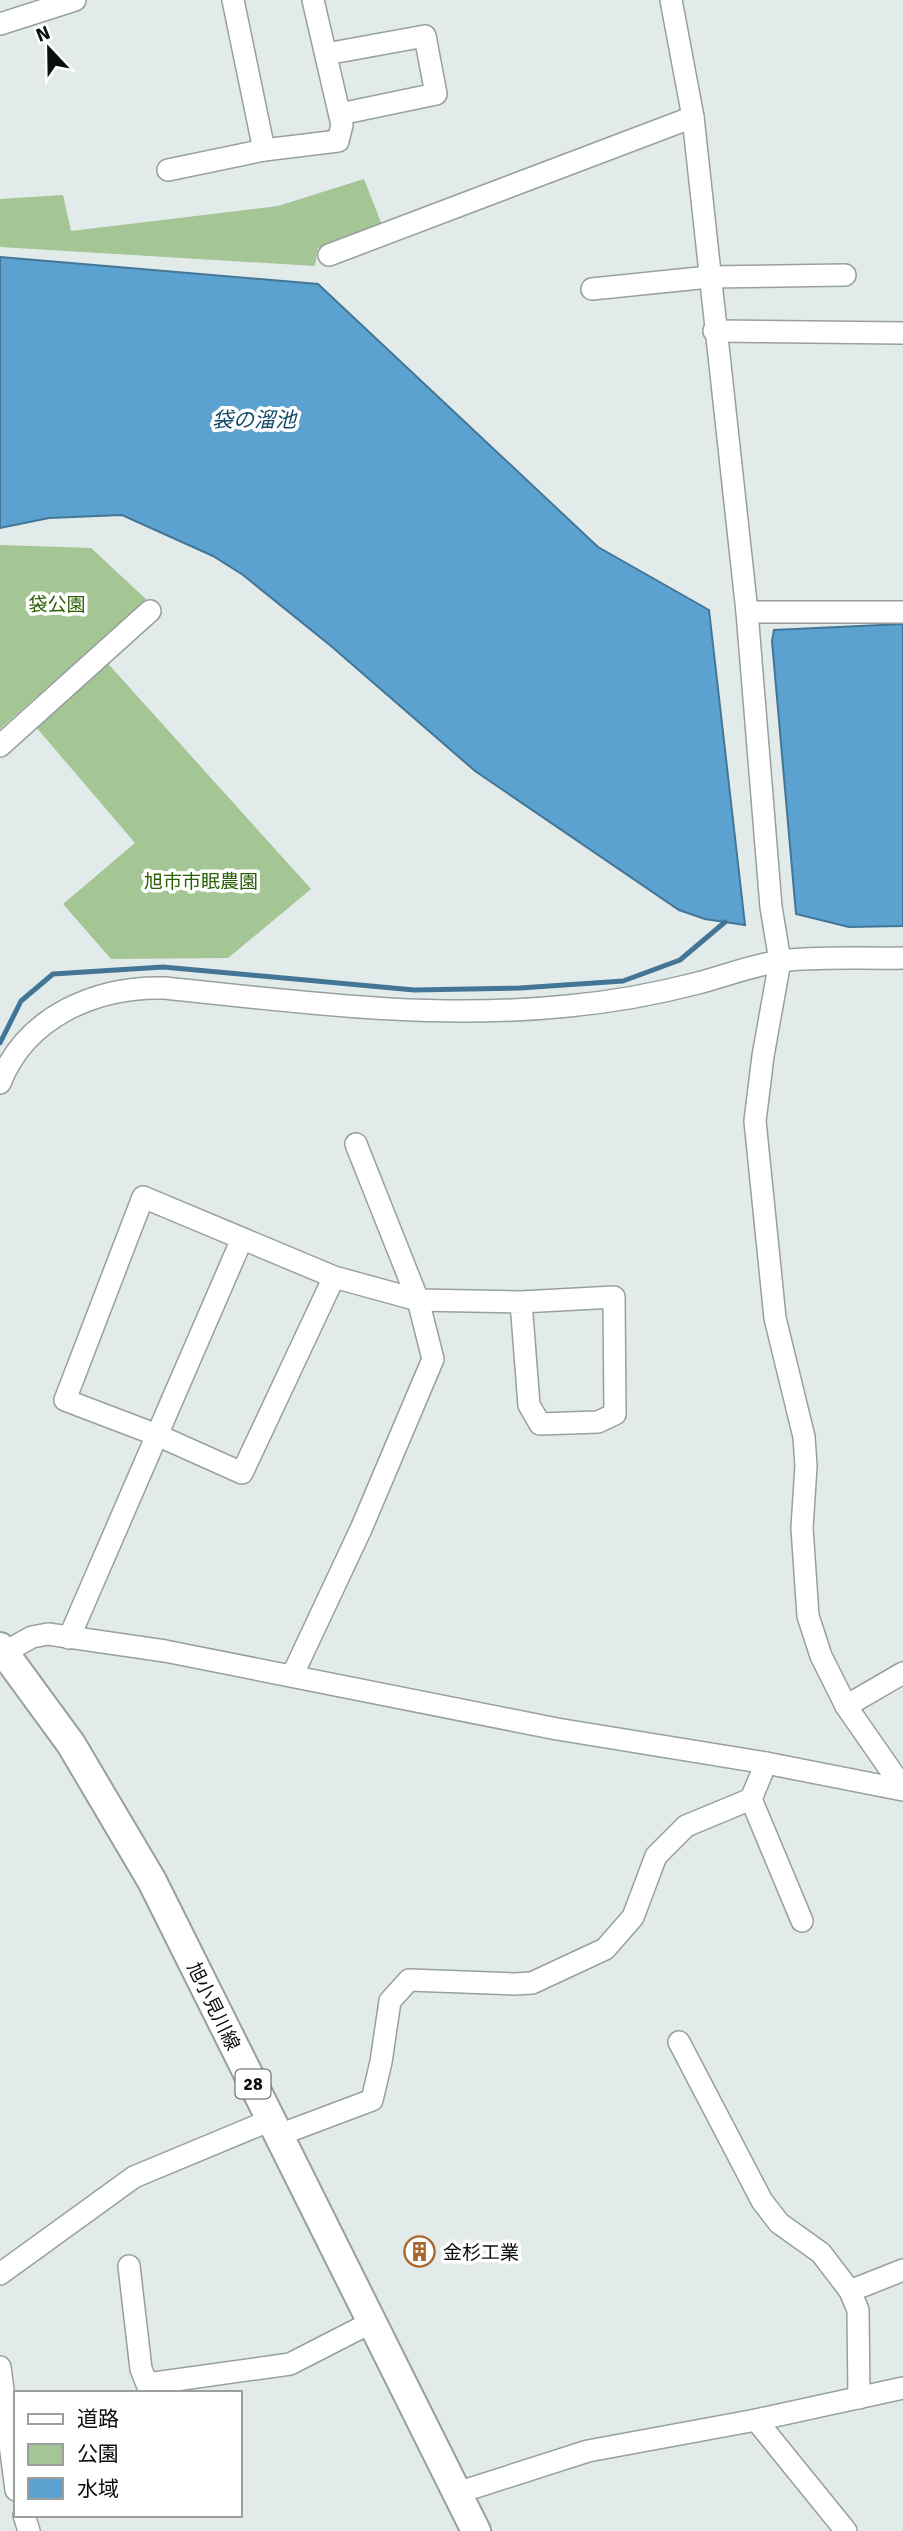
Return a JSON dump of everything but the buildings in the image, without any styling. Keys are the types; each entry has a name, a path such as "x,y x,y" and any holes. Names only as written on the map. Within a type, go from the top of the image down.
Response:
{"main road":[{"name":"旭小見川線","path":"2,1649 71,1744 152,1881 476,2531"}],"street":[{"path":"0,24 75,0"},
{"path":"233,0 264,150"},
{"path":"168,170 264,150 338,141 342,125 313,0"},
{"path":"671,0 693,117 714,331 747,612 771,908 780,961 763,1056 755,1121 775,1318 804,1437 806,1466 802,1528 808,1616 821,1656 846,1706 903,1789"},
{"path":"326,54 425,36 436,94 340,114"},
{"path":"330,255 693,117"},
{"path":"592,289 709,276 845,275"},
{"path":"714,331 903,333"},
{"path":"0,746 150,611"},
{"path":"747,612 903,612"},
{"path":"0,1083 22,1044 62,1012 107,993 135,987 376,1009 478,1011 567,1007 631,998 780,961 903,958"},
{"path":"292,1676 361,1529 433,1359 418,1300 356,1144"},
{"path":"334,1278 242,1473 157,1435 65,1400 143,1197 334,1278 418,1300 521,1302 614,1297 615,1414 598,1422 540,1423 529,1405 521,1302"},
{"path":"69,1638 242,1239"},
{"path":"2,1649 32,1637 48,1634 165,1651 557,1729 766,1763 903,1789"},
{"path":"846,1706 903,1673"},
{"path":"0,2274 134,2177 275,2127 372,2101 390,2001 409,1980 532,1983 605,1949 632,1917 656,1856 686,1826 751,1799 766,1763"},
{"path":"751,1799 802,1921"},
{"path":"679,2042 762,2201 779,2223 821,2253 850,2291 858,2310 859,2398"},
{"path":"129,2266 141,2369 147,2384 290,2364 372,2322"},
{"path":"850,2291 903,2270"},
{"path":"0,2367 14,2475"},
{"path":"457,2493 588,2451 756,2420 903,2388"},
{"path":"756,2420 846,2531"}],"green space":[{"path":"364,179 382,225 318,248 315,266 0,247 0,199 63,195 71,231 278,206"},
{"name":"袋公園","path":"0,545 91,548 147,600 0,729"},
{"name":"旭市市眠農園","path":"102,657 311,889 228,958 111,959 63,904 135,843 30,720"}],"water":[{"name":"袋の溜池","path":"0,257 318,284 598,547 709,610 745,925 705,919 679,910 475,771 331,646 243,575 213,556 122,515 49,518 0,528"},
{"path":"903,624 903,926 849,927 796,914 772,641 774,630"}],"waterway":[{"path":"0,1043 21,1001 53,974 163,967 414,990 520,988 623,981 680,960 725,922"}],"place":[{"name":"金杉工業","path":"420,2252"}]}
